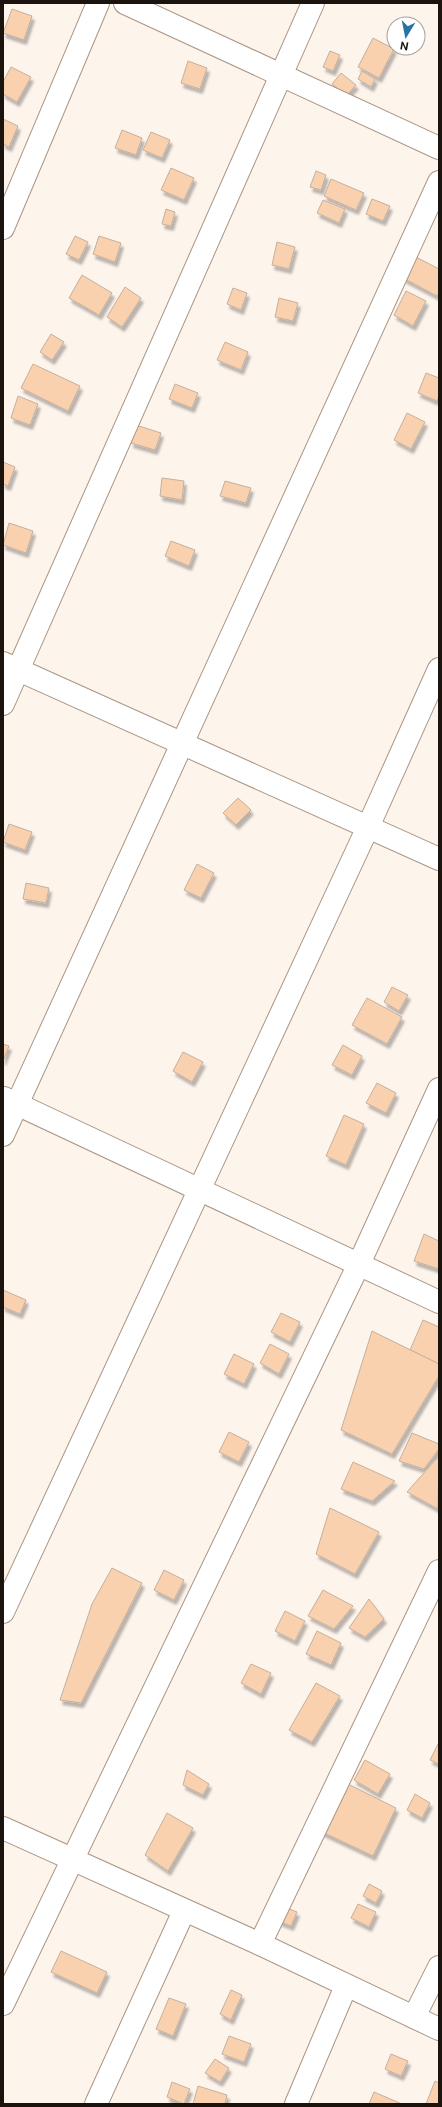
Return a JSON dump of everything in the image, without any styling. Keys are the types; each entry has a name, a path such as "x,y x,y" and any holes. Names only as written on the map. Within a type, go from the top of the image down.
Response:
{"street":[{"path":"3,228 98,3"},
{"path":"126,3 282,77 439,148"},
{"path":"3,704 10,666 282,77 313,3"},
{"path":"3,1135 10,1102 181,742 439,182"},
{"path":"10,666 439,859"},
{"path":"3,1612 368,826 439,669"},
{"path":"3,2004 358,1266 439,1089"},
{"path":"10,1102 358,1266 439,1302"},
{"path":"260,1944 439,1571"},
{"path":"3,1828 184,1912 260,1944 439,2029"},
{"path":"96,2104 184,1912"},
{"path":"414,2017 439,1967"},
{"path":"296,2104 346,1986"}],"building":[{"path":"12,9 32,16 24,40 3,33"},
{"path":"373,38 386,45 386,56 390,56 379,78 358,67"},
{"path":"330,51 340,55 333,71 323,67"},
{"path":"188,61 207,68 200,89 181,83"},
{"path":"11,67 31,77 17,102 3,94 3,82"},
{"path":"362,71 375,79 371,87 358,79"},
{"path":"341,73 356,85 346,96 332,84"},
{"path":"3,119 18,126 9,147 3,144"},
{"path":"122,130 142,138 136,155 115,148"},
{"path":"151,132 170,140 162,158 143,150"},
{"path":"171,168 194,178 184,200 161,190"},
{"path":"316,171 326,175 321,190 310,187"},
{"path":"331,179 364,193 356,210 324,196"},
{"path":"372,199 390,206 383,221 366,214"},
{"path":"323,200 345,209 339,223 317,213"},
{"path":"166,209 175,212 171,226 162,224"},
{"path":"75,236 88,242 79,260 66,254"},
{"path":"99,236 121,243 115,262 93,254"},
{"path":"277,242 295,247 289,269 272,265"},
{"path":"414,256 439,269 439,292 437,296 403,278"},
{"path":"82,275 112,293 99,315 69,298"},
{"path":"125,287 141,298 122,327 107,317"},
{"path":"233,288 247,293 241,310 227,304"},
{"path":"406,291 426,301 413,326 394,315"},
{"path":"279,298 298,303 293,321 275,317"},
{"path":"51,334 64,342 52,360 40,352"},
{"path":"225,342 248,352 241,370 217,360"},
{"path":"33,364 80,386 68,411 21,388"},
{"path":"426,373 439,378 439,396 437,401 418,393"},
{"path":"175,384 198,393 192,408 169,399"},
{"path":"18,396 38,404 30,425 11,418"},
{"path":"407,413 425,422 411,449 394,440"},
{"path":"136,425 161,433 155,450 131,443"},
{"path":"3,462 15,467 8,486 3,484"},
{"path":"162,478 184,481 182,500 160,496"},
{"path":"225,481 251,488 246,503 220,496"},
{"path":"9,523 33,531 26,553 3,545"},
{"path":"171,541 195,550 189,566 165,556"},
{"path":"238,798 251,810 236,825 223,813"},
{"path":"9,824 32,832 25,850 3,842"},
{"path":"197,864 214,873 201,898 184,890"},
{"path":"26,883 49,888 46,903 23,899"},
{"path":"392,987 408,995 399,1011 384,1002"},
{"path":"367,998 402,1017 387,1044 352,1025"},
{"path":"3,1044 9,1046 3,1061"},
{"path":"343,1045 362,1056 352,1075 332,1065"},
{"path":"183,1052 203,1062 192,1082 173,1071"},
{"path":"377,1083 396,1093 386,1113 366,1103"},
{"path":"344,1115 364,1124 346,1165 326,1156"},
{"path":"424,1234 439,1241 439,1269 414,1261"},
{"path":"3,1290 26,1300 20,1314 3,1307"},
{"path":"281,1313 300,1322 290,1342 271,1332"},
{"path":"423,1320 439,1327 439,1364 410,1350"},
{"path":"372,1331 439,1364 439,1376 392,1454 341,1430"},
{"path":"270,1344 289,1354 279,1374 260,1363"},
{"path":"234,1354 254,1364 244,1384 224,1374"},
{"path":"229,1432 249,1442 239,1462 219,1452"},
{"path":"412,1433 439,1444 439,1449 424,1469 399,1461"},
{"path":"437,1458 439,1458 438,1509 407,1492"},
{"path":"353,1462 395,1481 372,1501 341,1489"},
{"path":"330,1508 379,1532 355,1574 316,1554"},
{"path":"112,1568 142,1583 81,1703 60,1700 92,1604"},
{"path":"164,1570 184,1580 174,1600 154,1590"},
{"path":"323,1590 353,1606 334,1629 308,1616"},
{"path":"369,1599 384,1619 365,1637 349,1628"},
{"path":"285,1611 305,1621 295,1641 275,1631"},
{"path":"317,1631 341,1643 331,1665 306,1654"},
{"path":"251,1664 271,1673 261,1694 241,1683"},
{"path":"316,1683 340,1696 312,1742 289,1730"},
{"path":"439,1742 439,1764 430,1760"},
{"path":"365,1760 390,1774 378,1794 354,1780"},
{"path":"187,1770 209,1784 203,1795 183,1785"},
{"path":"344,1782 396,1808 373,1856 320,1831"},
{"path":"415,1794 430,1803 422,1818 407,1810"},
{"path":"167,1813 193,1828 168,1871 145,1855"},
{"path":"369,1884 382,1891 376,1903 363,1896"},
{"path":"358,1904 376,1912 369,1927 351,1918"},
{"path":"280,1905 297,1912 291,1926 274,1919"},
{"path":"61,1951 107,1972 97,1993 51,1972"},
{"path":"231,1990 242,1995 231,2020 220,2014"},
{"path":"169,1998 186,2004 173,2036 156,2029"},
{"path":"229,2036 251,2044 244,2062 222,2054"},
{"path":"391,2054 408,2061 401,2076 385,2069"},
{"path":"215,2059 229,2068 220,2082 205,2073"},
{"path":"435,2081 439,2083 439,2104 426,2104"},
{"path":"172,2082 190,2089 184,2104 167,2097"},
{"path":"198,2086 227,2095 225,2104 193,2104"},
{"path":"374,2092 402,2104 369,2104"}]}
